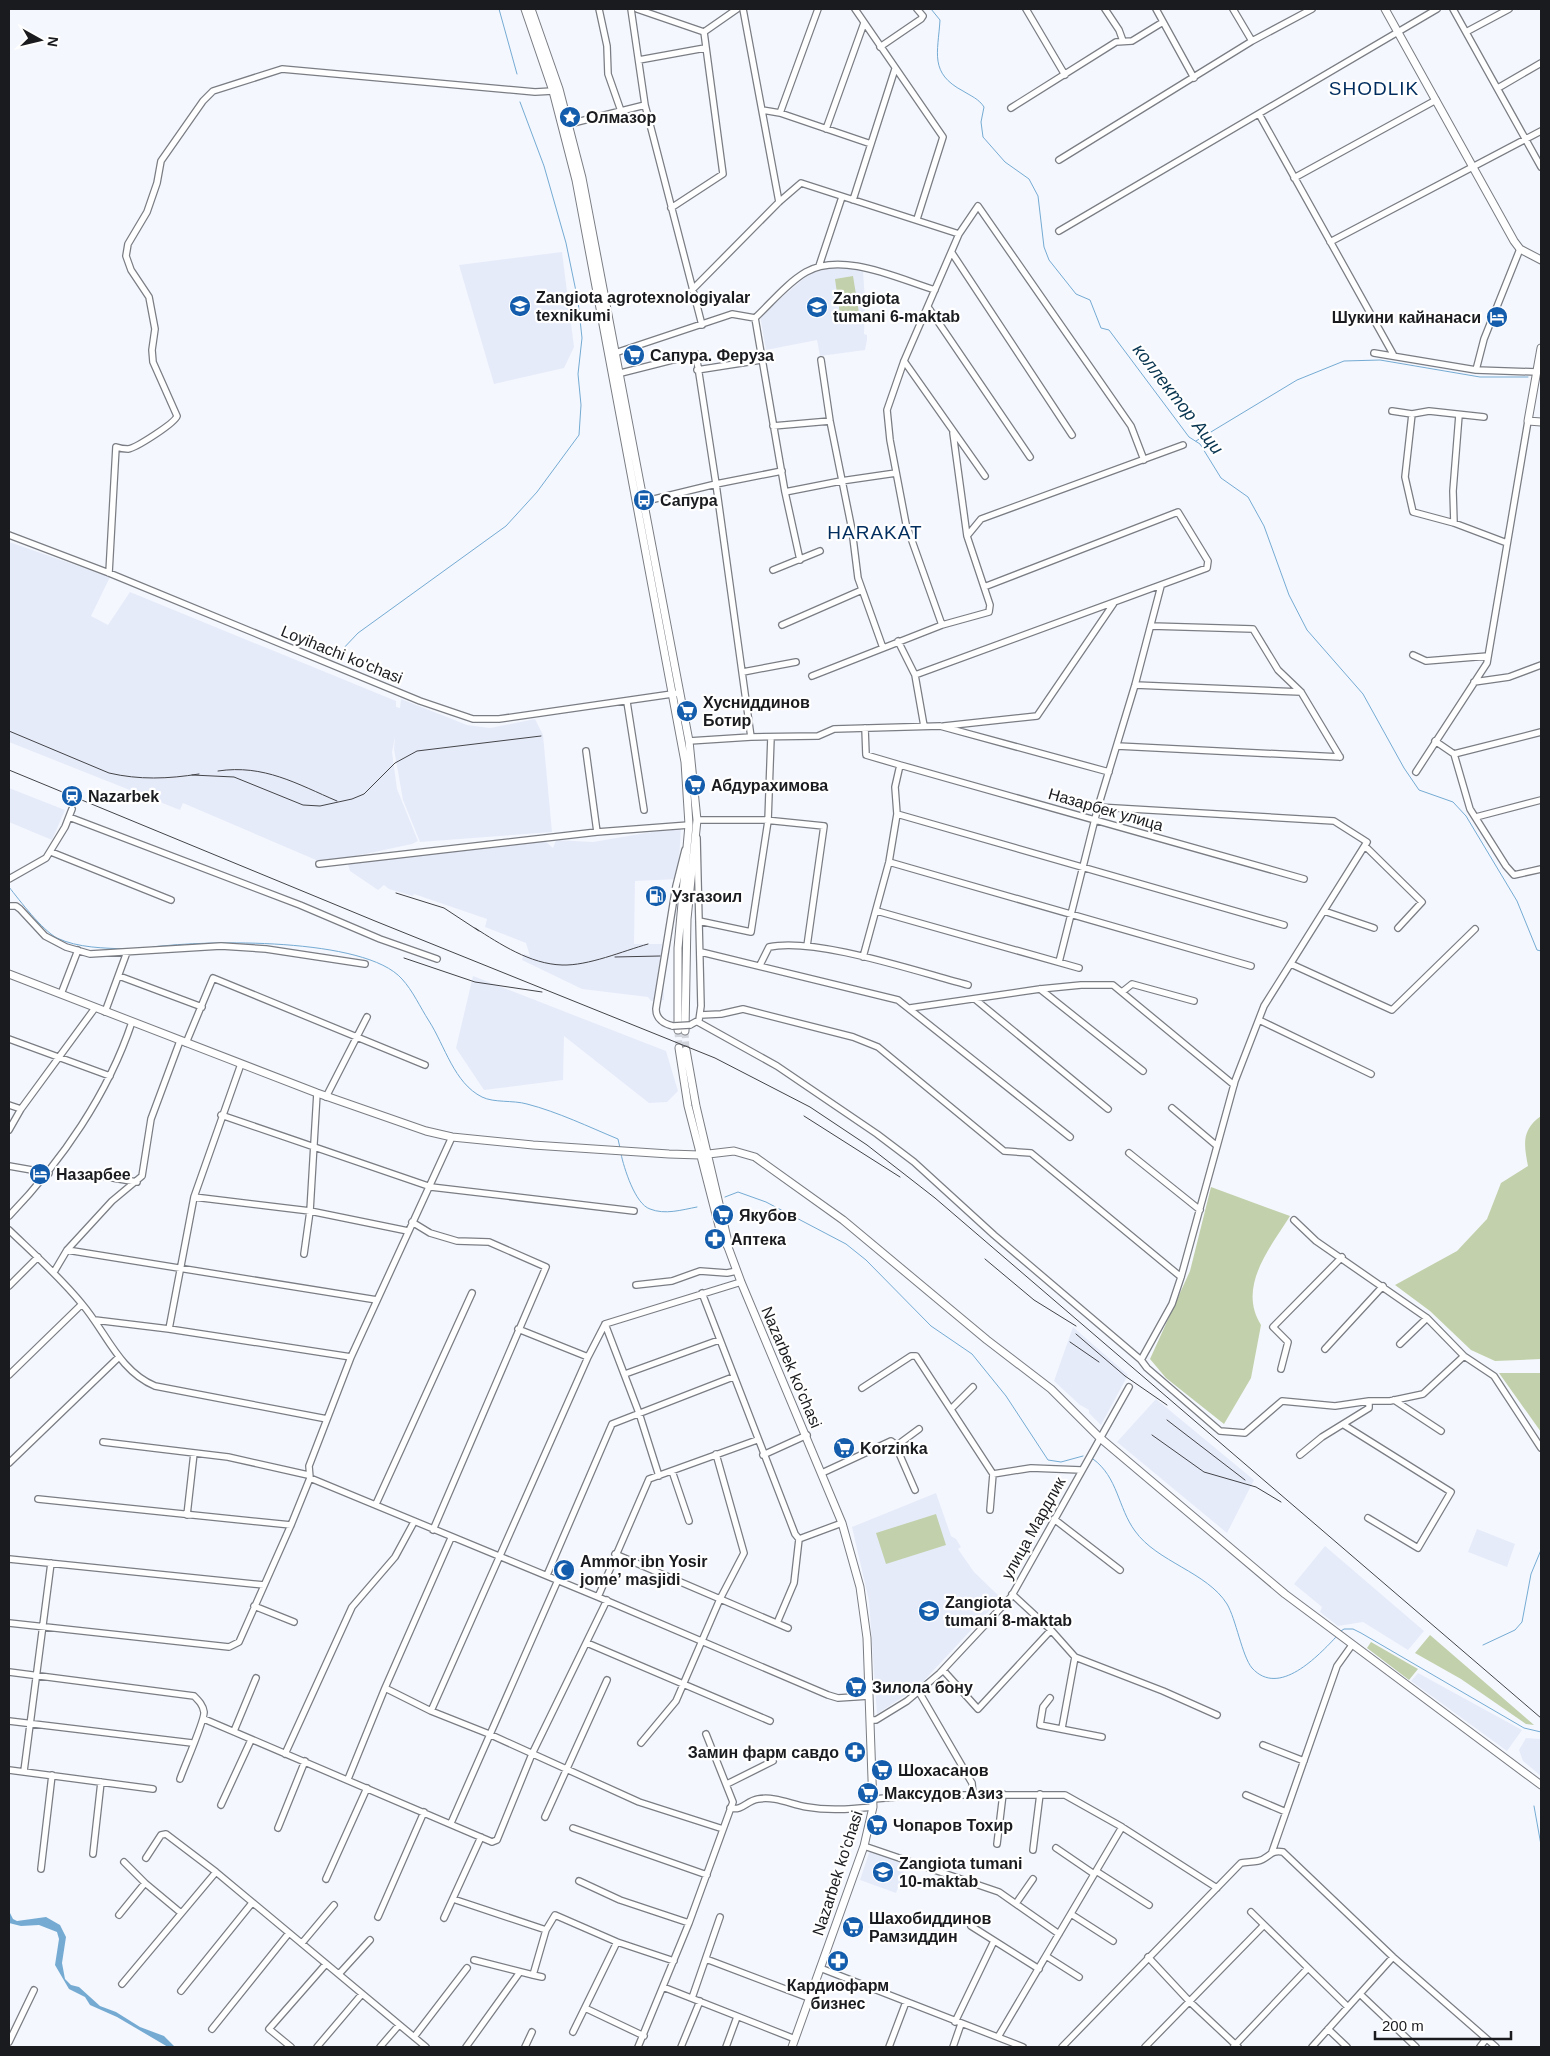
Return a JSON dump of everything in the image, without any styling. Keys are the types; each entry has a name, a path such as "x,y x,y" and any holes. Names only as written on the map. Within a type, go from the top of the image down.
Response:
{"main road":[{"path":"525,9 553,91 576,180 613,354"},
{"path":"531,9 569,124 676,694 689,741 697,820 693,834 682,1028"},
{"path":"1385,9 1520,249 1541,260"},
{"path":"1541,348 1528,421 1541,422"},
{"path":"616,374 642,502 676,694 687,779 690,825 693,834"},
{"path":"9,974 326,1097 399,1123 452,1136 628,1152 744,1153 768,1164 843,1220 987,1340 1051,1390 1099,1437 1252,1567 1344,1640 1541,1784"},
{"name":"Nazarbek ko'chasi","path":"683,1049 683,1079 703,1154 720,1234 728,1247 842,1523 852,1553 862,1600 868,1651 873,1808 864,1846 792,2047"}],"street":[{"path":"599,9 606,46 608,74 621,111"},
{"path":"631,9 645,105 702,325"},
{"path":"637,9 704,32"},
{"path":"704,32 737,9"},
{"path":"743,9 779,202"},
{"path":"780,113 818,9"},
{"path":"855,9 943,137 917,219"},
{"path":"880,47 922,19 923,16 917,9"},
{"path":"1026,9 1065,74"},
{"path":"1105,9 1119,30 1123,41"},
{"path":"1156,9 1194,78"},
{"path":"1233,9 1252,41"},
{"path":"1060,160 1252,41 1312,9"},
{"path":"1059,231 1437,9"},
{"path":"1453,9 1541,167"},
{"path":"1466,32 1509,9"},
{"path":"1011,108 1116,42 1132,41 1163,22"},
{"path":"826,129 864,23"},
{"path":"671,208 723,174 704,48 704,32"},
{"path":"639,60 704,48"},
{"path":"1498,88 1541,64"},
{"path":"109,573 116,447 128,449 139,445 176,421 177,416 154,362 152,350 155,329 148,297 131,270 126,256 128,244 147,212 157,183 161,161 203,101 213,91 282,69 535,92 553,91"},
{"path":"853,200 895,69"},
{"path":"1294,178 1436,100"},
{"path":"569,124 645,105"},
{"path":"762,110 780,113 872,144"},
{"path":"1259,114 1393,354"},
{"path":"1330,242 1474,168 1541,131"},
{"path":"692,290 779,202 801,183 959,234"},
{"path":"819,266 842,197"},
{"path":"942,625 906,524 890,440 888,410 904,361 959,234 978,206 1131,426 1144,460"},
{"path":"1476,370 1484,339 1520,249"},
{"path":"952,253 1072,436"},
{"path":"755,318 796,280 819,266 844,264 935,290"},
{"path":"928,307 1030,457"},
{"path":"613,354 732,314 755,318"},
{"path":"755,318 785,492 800,560"},
{"path":"1374,353 1393,354 1476,370 1537,372"},
{"path":"616,374 696,354 751,736"},
{"path":"697,370 761,360"},
{"path":"821,360 830,421 852,530 858,578 884,648"},
{"path":"904,361 985,476"},
{"path":"1392,411 1412,414 1429,411 1484,418"},
{"path":"1412,414 1405,478 1413,512 1454,522 1507,543"},
{"path":"1454,522 1453,491 1459,415"},
{"path":"773,426 830,421"},
{"path":"1416,772 1487,663 1528,421"},
{"path":"812,676 942,625 989,612 990,605 967,536 953,431"},
{"path":"967,536 981,519 1183,445"},
{"path":"642,502 716,484 782,471"},
{"path":"785,492 896,473"},
{"path":"915,675 1161,586 1207,568 1208,561 1178,512 984,587"},
{"name":"Loyihachi ko'chasi","path":"9,535 109,573 420,701 473,719 499,719 676,694"},
{"path":"773,570 820,551"},
{"path":"1059,962 1098,807 1135,686 1161,586"},
{"path":"782,625 862,590"},
{"path":"689,741 751,736 818,736 834,729 940,726 1037,716 1114,603"},
{"path":"1117,746 1340,757 1301,692 1278,670 1253,629 1151,626"},
{"path":"898,641 915,675 924,726"},
{"path":"1413,655 1426,661 1488,656"},
{"path":"743,672 796,662"},
{"path":"1474,682 1509,677 1541,665"},
{"path":"1135,686 1301,692"},
{"path":"627,702 644,810"},
{"path":"940,726 1109,772"},
{"name":"Назарбек улица","path":"865,728 866,754 1304,879"},
{"path":"1454,754 1541,732"},
{"path":"699,921 752,932 768,821 771,737"},
{"path":"1435,741 1454,754 1470,809 1506,866 1514,875 1541,869"},
{"path":"586,751 597,832"},
{"path":"863,957 889,862 897,814 896,787 900,765"},
{"path":"1476,817 1541,800"},
{"path":"1098,807 1334,821 1367,842 1264,1006 1234,1085 1172,1304 1141,1360"},
{"path":"10,878 46,858 51,852 72,809"},
{"path":"897,814 1284,924"},
{"path":"69,817 300,905 380,939 438,959"},
{"path":"697,820 768,821 824,826 807,946"},
{"path":"319,864 597,832 690,825"},
{"path":"693,834 701,952 700,1015 698,1022"},
{"path":"693,834 676,886 656,1009 657,1015 662,1022 682,1028 698,1022 777,1066 877,1134 914,1162 994,1235 1141,1360 1147,1368 1220,1432 1245,1433 1282,1401 1335,1406 1369,1400 1394,1400 1423,1394 1464,1356"},
{"path":"1365,846 1422,902 1398,928"},
{"path":"51,852 171,900"},
{"path":"889,862 1251,966"},
{"path":"9,906 16,906 20,909 45,936 90,954 221,946 266,950 365,964"},
{"path":"877,911 1079,968"},
{"path":"1324,911 1374,928"},
{"path":"1291,964 1392,1010 1475,929"},
{"path":"760,965 769,947 786,943 863,957 968,985"},
{"path":"61,994 78,950"},
{"path":"105,1012 127,952"},
{"path":"701,952 898,1000 1070,1138"},
{"path":"119,976 202,1007"},
{"path":"54,1272 67,1250 112,1201 142,1176 151,1119 183,1042 202,1007 213,978 425,1065"},
{"path":"1122,992 1132,984 1194,1001"},
{"path":"910,1008 976,1000 1040,989 1081,985 1113,985 1234,1085"},
{"path":"1040,989 1143,1071"},
{"path":"976,1000 1108,1109"},
{"path":"9,1130 21,1109 95,1008"},
{"path":"700,1015 721,1014 743,1009 854,1037 878,1047 1004,1151 1031,1153 1181,1277"},
{"path":"326,1097 367,1017"},
{"path":"1259,1020 1370,1074"},
{"path":"9,1216 48,1173 110,1076 132,1022"},
{"path":"9,1039 110,1076"},
{"path":"169,1329 194,1197 241,1064"},
{"path":"304,1254 310,1211 317,1093"},
{"path":"9,1105 21,1109"},
{"path":"1172,1108 1217,1146"},
{"path":"222,1115 431,1186 634,1211"},
{"path":"9,1623 229,1647 239,1642 291,1525 309,1476 309,1466 350,1357 412,1222 431,1186 452,1136"},
{"path":"1129,1153 1200,1210"},
{"path":"9,1166 48,1173"},
{"path":"95,1175 137,1182"},
{"path":"194,1197 310,1211 408,1231"},
{"path":"1294,1220 1316,1241 1342,1257 1427,1318 1464,1356 1494,1376 1541,1448"},
{"path":"412,1222 430,1233 457,1241 488,1242 546,1267 433,1530"},
{"path":"9,1230 54,1272 95,1320 119,1357 143,1381 155,1386 327,1419"},
{"path":"67,1250 377,1300"},
{"path":"9,1286 38,1257"},
{"path":"1282,1369 1288,1342 1273,1327 1342,1257"},
{"path":"636,1284 672,1281 700,1271 727,1273 737,1271"},
{"path":"431,1711 498,1557 588,1357 605,1324 741,1282"},
{"path":"1325,1349 1383,1286"},
{"path":"376,1504 472,1293"},
{"path":"702,1293 757,1440 799,1539 794,1584 777,1623"},
{"path":"9,1376 82,1304"},
{"path":"1400,1344 1427,1318"},
{"path":"95,1320 169,1329 350,1357"},
{"path":"605,1324 625,1374 659,1476"},
{"path":"518,1329 588,1357"},
{"path":"625,1374 719,1340"},
{"path":"862,1388 914,1355 993,1474 990,1510"},
{"path":"9,1463 119,1357"},
{"path":"547,1575 612,1424 733,1376"},
{"path":"951,1409 973,1387"},
{"name":"улица Мардлик","path":"870,1720 876,1720 919,1692 943,1670 1012,1594 1099,1437 1129,1387"},
{"path":"1300,1455 1322,1437 1369,1408 1369,1400"},
{"path":"1394,1400 1441,1432"},
{"path":"1344,1425 1451,1492 1418,1548 1368,1518"},
{"path":"896,1446 919,1429"},
{"path":"763,1455 807,1436"},
{"path":"598,1597 649,1479 757,1440"},
{"path":"822,1473 891,1441 896,1446 915,1490"},
{"path":"103,1442 228,1457 309,1476 451,1538 547,1575 833,1697 869,1696"},
{"path":"187,1515 194,1453"},
{"path":"641,1743 676,1701 720,1599 744,1553 716,1454"},
{"path":"993,1474 1031,1468 1081,1470"},
{"path":"672,1471 689,1522"},
{"path":"38,1499 291,1525"},
{"path":"1054,1519 1120,1570"},
{"path":"285,1754 352,1607 395,1557 414,1522"},
{"path":"799,1539 842,1523"},
{"path":"348,1779 385,1688 451,1538"},
{"path":"615,1554 788,1628"},
{"path":"9,1559 264,1585"},
{"path":"24,1771 50,1563"},
{"path":"451,1823 558,1580"},
{"path":"1012,1594 1051,1630 1074,1657 1163,1691 1217,1715"},
{"path":"204,1719 492,1842 497,1840 532,1754 607,1600"},
{"path":"254,1606 294,1622"},
{"path":"943,1670 978,1709 1051,1630"},
{"path":"587,1643 683,1686 770,1721"},
{"path":"1272,1852 1338,1666 1352,1646"},
{"path":"1062,1728 1074,1657"},
{"path":"9,1672 194,1696 204,1710 204,1719 192,1743 180,1779"},
{"path":"234,1731 256,1678"},
{"path":"545,1818 607,1680"},
{"path":"385,1688 431,1711 489,1734 638,1802 723,1829"},
{"path":"919,1692 972,1783 973,1794"},
{"path":"1050,1698 1043,1706 1040,1725 1102,1737"},
{"path":"9,1721 192,1743"},
{"path":"638,2047 708,1875 733,1802 706,1734"},
{"path":"221,1805 251,1740"},
{"path":"1263,1745 1304,1761"},
{"path":"278,1828 305,1761"},
{"path":"727,1784 774,1761"},
{"path":"9,1770 153,1789"},
{"path":"41,1869 52,1775"},
{"path":"92,1854 101,1782"},
{"path":"326,1879 367,1788"},
{"path":"997,1844 1003,1794"},
{"path":"1033,1850 1040,1794"},
{"path":"874,1799 918,1795 1065,1794 1122,1827 1217,1888"},
{"path":"1246,1796 1286,1812"},
{"path":"730,1808 741,1809 756,1799 776,1798 805,1806 832,1810 873,1808"},
{"path":"378,1918 424,1812"},
{"path":"998,2037 1122,1827"},
{"path":"573,1828 708,1875"},
{"path":"146,1858 161,1835 166,1834 216,1872 426,2047"},
{"path":"444,1918 481,1837"},
{"path":"864,1846 999,1892 1017,1902 1058,1934"},
{"path":"1056,1848 1149,1905"},
{"path":"1062,2047 1241,1863 1258,1861 1272,1852 1283,1852 1393,1957 1496,2047"},
{"path":"124,1862 145,1883 181,1913"},
{"path":"122,1984 216,1872"},
{"path":"1017,1902 1033,1878"},
{"path":"579,1881 620,1900 689,1923"},
{"path":"119,1915 145,1883"},
{"path":"453,1899 546,1930"},
{"path":"181,1991 252,1903"},
{"path":"302,1943 334,1905"},
{"path":"1251,1912 1348,2007"},
{"path":"1071,1914 1113,1941"},
{"path":"533,1975 546,1930 554,1915 617,1942 674,1961"},
{"path":"692,1998 720,1917"},
{"path":"1145,2047 1264,1925"},
{"path":"971,1926 1038,1969"},
{"path":"212,2030 290,1933"},
{"path":"339,1974 370,1940"},
{"path":"953,2047 958,2023 994,1940"},
{"path":"573,2032 617,1942"},
{"path":"1046,1956 1079,1977"},
{"path":"1148,1957 1235,2046 1308,1968"},
{"path":"1312,2047 1393,1957"},
{"path":"706,1959 809,1998"},
{"path":"474,1960 542,1978"},
{"path":"291,2047 269,2029 326,1964"},
{"path":"414,2037 467,1968"},
{"path":"820,1968 1023,2047"},
{"path":"466,2047 520,1972"},
{"path":"664,1987 795,2039"},
{"path":"9,2042 34,1990"},
{"path":"317,2047 362,1994"},
{"path":"1360,1994 1416,2047"},
{"path":"681,2047 700,2001"},
{"path":"889,2047 906,2002"},
{"path":"585,2008 644,2036"},
{"path":"726,2047 737,2017"},
{"path":"380,2047 399,2025"},
{"path":"1328,2029 1347,2047"},
{"path":"525,2047 532,2032"},
{"path":"1480,2047 1486,2039"}],"shaded area":[{"name":"Zangiota agrotexnologiyalar texnikumi","path":"562,252 574,347 564,368 494,384 459,265"},
{"name":"Zangiota tumani 6-maktab","path":"837,266 863,271 865,300 864,334 867,335 865,350 820,356 817,340 766,350 760,316 809,274"},
{"path":"9,542 110,577 91,616 108,625 130,592 396,701 396,707 400,708 401,699 467,725 490,728 535,719 543,735 552,832 420,842 403,800 394,749 395,737 392,752 397,789 418,841 412,844 323,863 183,803 180,810 9,742"},
{"path":"9,788 65,810 52,840 9,822"},
{"path":"681,827 678,879 635,881 634,944 662,944 664,1000 651,1001 648,997 582,989 522,960 524,954 530,956 526,943 485,927 487,919 414,894 413,896 389,889 384,885 378,890 350,871 348,864 545,841 553,848 556,840 593,842"},
{"path":"473,976 666,1051 678,1091 667,1102 649,1103 564,1036 563,1080 484,1090 456,1048"},
{"path":"1073,1327 1128,1375 1101,1425 1089,1413 1089,1410 1080,1405 1054,1381"},
{"path":"1156,1399 1254,1480 1227,1533 1117,1442"},
{"name":"Zangiota tumani 8-maktab","path":"936,1493 951,1536 956,1539 961,1547 958,1549 974,1572 1001,1598 918,1687 877,1714 869,1601 852,1527"},
{"path":"1477,1529 1515,1544 1507,1567 1468,1552"},
{"path":"1325,1546 1424,1631 1408,1650 1363,1622 1338,1626 1320,1612 1322,1607 1294,1584"},
{"path":"1418,1673 1522,1730 1507,1751 1411,1681"},
{"path":"1526,1738 1541,1739 1541,1776 1523,1761 1519,1750"},
{"name":"Zangiota tumani 10-maktab","path":"870,1850 907,1864 896,1893 860,1880"}],"green space":[{"path":"853,276 860,319 841,322 835,279"},
{"path":"1541,1116 1541,1359 1495,1361 1471,1350 1430,1311 1395,1285 1457,1251 1487,1219 1501,1183 1528,1166 1525,1138 1530,1127"},
{"path":"1211,1187 1290,1216 1266,1255 1254,1282 1255,1311 1261,1325 1251,1378 1224,1424 1166,1378 1150,1359 1190,1271"},
{"path":"1499,1373 1541,1373 1541,1432"},
{"path":"936,1514 946,1545 886,1564 876,1533"},
{"path":"1430,1635 1534,1725 1526,1724 1461,1679 1415,1653"},
{"path":"1371,1642 1418,1669 1409,1680 1367,1648"}],"water":[{"path":"9,1911 13,1919 17,1921 46,1917 60,1925 66,1937 62,1963 65,1979 71,1985 79,1987 100,2006 116,2012 140,2027 164,2036 175,2047 168,2047 117,2017 90,2005 85,1997 69,1989 55,1965 59,1939 57,1932 39,1925 21,1926 9,1923"}],"waterway":[{"path":"499,9 517,74"},
{"name":"коллектор Ащи","path":"931,9 940,20 937,52 940,69 952,84 982,104 984,107 981,122 983,137 1005,162 1029,179 1038,196 1044,247 1049,260 1076,294 1090,300 1101,328 1109,330 1189,437 1200,444 1221,478 1248,497 1264,526 1289,595 1307,630 1363,694 1404,768 1419,790 1453,802 1466,816 1517,901 1537,950 1541,951"},
{"path":"340,652 358,633 506,526 537,492 579,435 581,405 578,374 582,338 578,301 566,243 544,166 520,102"},
{"path":"1196,441 1297,380 1344,361 1380,360 1480,377 1528,377"},
{"path":"9,887 38,922 57,938 82,946 126,949"},
{"path":"153,947 209,943 284,945 355,955 383,965 402,979 410,989 457,1073 472,1091 487,1099 527,1104 562,1115 618,1139 620,1148"},
{"path":"621,1154 631,1185 645,1206 656,1211 667,1212 697,1207"},
{"path":"725,1197 738,1192 766,1202 846,1244 866,1260 931,1326 972,1354 1006,1396 1048,1460 1061,1462 1083,1456"},
{"path":"1093,1459 1108,1475 1129,1522 1144,1542 1207,1583 1227,1604 1248,1662 1252,1668 1263,1676 1274,1678 1298,1671 1320,1654 1337,1636"},
{"path":"1483,1645 1515,1630 1522,1622 1531,1574 1541,1550"},
{"path":"1341,1631 1353,1629 1361,1633 1524,1728 1541,1732"},
{"path":"1534,1806 1541,1845"}],"tunnel":[{"path":"678,1030 679,1048"},
{"path":"685,1031 686,1050"}],"railway":[{"path":"9,731 109,773 131,777 154,778 199,774"},
{"path":"192,775 234,777 303,805 320,806 352,799 364,794 395,763 417,751 541,736"},
{"path":"9,770 375,921 715,1058 810,1107 867,1145 935,1198 1541,1718"},
{"path":"218,771 250,770 265,773 294,782 337,801"},
{"path":"396,893 444,908 479,931"},
{"path":"475,928 516,952 550,964 572,965 594,961 648,944"},
{"path":"615,957 660,956"},
{"path":"404,958 475,982 542,992"},
{"path":"804,1116 900,1177"},
{"path":"985,1259 1034,1300 1076,1326"},
{"path":"1076,1334 1125,1376 1167,1405"},
{"path":"1070,1342 1099,1362"},
{"path":"1167,1420 1245,1480"},
{"path":"1152,1435 1204,1472 1256,1487 1281,1502"}],"place":[{"name":"Олмазор","path":"570,117"},
{"name":"Zangiota agrotexnologiyalar texnikumi","path":"520,306"},
{"name":"Zangiota tumani 6-maktab","path":"817,307"},
{"name":"Шукини кайнанаси","path":"1497,317"},
{"name":"Сапура. Феруза","path":"634,355"},
{"name":"Сапура","path":"644,500"},
{"name":"Хусниддинов Ботир","path":"687,711"},
{"name":"Абдурахимова","path":"695,785"},
{"name":"Nazarbek","path":"72,796"},
{"name":"Узгазоил","path":"656,896"},
{"name":"Назарбее","path":"40,1174"},
{"name":"Якубов","path":"723,1215"},
{"name":"Аптека","path":"715,1239"},
{"name":"Korzinka","path":"844,1448"},
{"name":"Ammor ibn Yosir jome’ masjidi","path":"564,1570"},
{"name":"Zangiota tumani 8-maktab","path":"929,1611"},
{"name":"Зилола бону","path":"856,1687"},
{"name":"Замин фарм савдо","path":"855,1752"},
{"name":"Шохасанов","path":"882,1770"},
{"name":"Максудов Азиз","path":"868,1793"},
{"name":"Чопаров Тохир","path":"877,1825"},
{"name":"Zangiota tumani 10-maktab","path":"883,1872"},
{"name":"Шахобиддинов Рамзиддин","path":"853,1927"},
{"name":"Кардиофарм бизнес","path":"838,1961"}],"district":[{"name":"SHODLIK","path":"1374,88"},
{"name":"HARAKAT","path":"875,532"}]}
